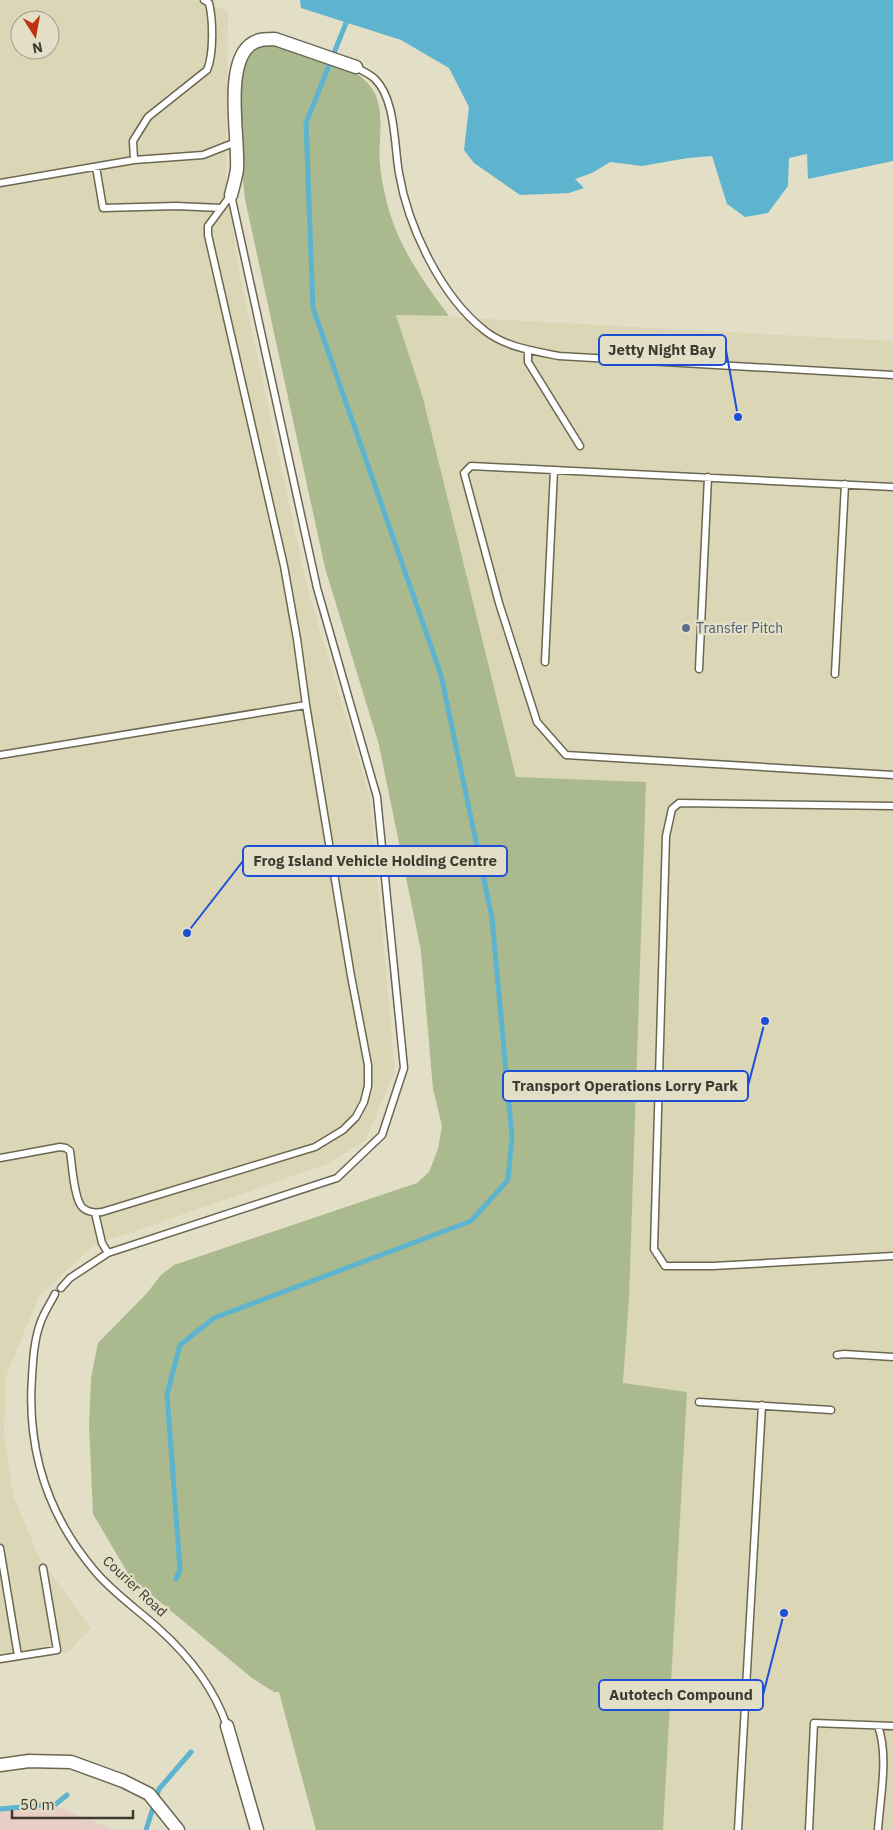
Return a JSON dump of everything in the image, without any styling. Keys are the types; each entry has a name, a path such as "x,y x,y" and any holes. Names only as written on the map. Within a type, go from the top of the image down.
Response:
{"street":[{"path":"231,195 237,170 234,95 236,70 242,54 250,44 263,39 275,39 356,67"},
{"name":"Courier Road","path":"228,1726 257,1830"},
{"path":"0,1764 29,1761 71,1762 123,1781 149,1794 178,1830"}],"lane":[{"path":"134,160 133,141 148,117 207,70 210,62 212,13 209,3 204,0"},
{"path":"356,67 374,78 383,90 390,108 399,174 408,211 426,256 467,314 485,331 504,342 528,350 559,356 893,375"},
{"path":"0,183 134,160 203,156 236,142"},
{"path":"96,167 103,208 176,206 221,208"},
{"path":"0,1158 60,1147 66,1148 70,1151 77,1198 81,1208 95,1213 121,1208 315,1147 343,1130 356,1117 364,1102 368,1086 368,1065 351,976 284,566 208,235 208,226 231,195"},
{"path":"61,1288 70,1278 108,1253 337,1178 382,1135 404,1068 377,797 317,588 231,195"},
{"path":"528,350 528,362 580,446"},
{"path":"893,487 471,466 464,472 499,603 537,722 566,755 893,775"},
{"path":"545,662 554,470"},
{"path":"699,668 708,477"},
{"path":"834,674 845,484"},
{"path":"0,755 306,705"},
{"path":"893,806 679,803 672,809 666,836 654,1249 666,1266 722,1266 893,1256"},
{"path":"95,1213 102,1244 108,1253"},
{"name":"Courier Road","path":"55,1294 40,1324 33,1357 30,1405 36,1451 47,1491 66,1531 94,1570 159,1629 189,1661 211,1691 228,1726"},
{"path":"837,1356 844,1354 893,1357"},
{"path":"699,1402 831,1410"},
{"path":"738,1830 762,1406"},
{"path":"0,1548 18,1656"},
{"path":"0,1659 57,1650 43,1568"},
{"path":"809,1830 814,1723 893,1726"},
{"path":"878,1726 882,1735 883,1753 878,1830"}],"shaded area":[{"path":"0,0 196,0 228,11 226,177 238,266 307,587 370,798 395,1071 365,1141 325,1165 94,1245 39,1296 6,1376 4,1435 13,1495 39,1557 91,1628 67,1653 0,1664"},
{"path":"396,314 893,341 893,1830 663,1830 687,1393 623,1384 629,1300 645,782 516,777 423,398"},
{"path":"44,1802 116,1830 0,1830 0,1807"}],"green space":[{"path":"270,43 354,72 366,81 374,91 378,102 381,171 390,214 408,255 449,316 396,315 423,398 516,777 646,782 629,1300 623,1383 687,1392 663,1830 316,1830 279,1692 274,1692 252,1678 130,1577 93,1514 89,1425 91,1378 98,1343 147,1293 161,1275 174,1265 417,1183 429,1172 438,1149 442,1126 433,1089 421,951 379,745 325,568 245,199 235,101 247,49"}],"water":[{"path":"300,0 893,0 893,161 808,179 807,154 789,158 788,186 768,213 745,217 727,204 712,156 642,166 610,162 592,173 575,179 584,188 569,193 520,195 474,163 464,150 469,107 449,68 401,40 301,8"}],"waterway":[{"path":"176,1579 180,1569 167,1394 180,1345 214,1318 471,1221 508,1180 512,1137 492,918 441,675 313,308 306,123 348,18"},
{"path":"146,1830 159,1789 191,1752"},
{"path":"0,1809 56,1804 67,1795"}],"place":[{"name":"Jetty Night Bay","path":"738,417"},
{"name":"Transfer Pitch","path":"686,628"},
{"name":"Frog Island Vehicle Holding Centre","path":"187,933"},
{"name":"Transport Operations Lorry Park","path":"765,1021"},
{"name":"Autotech Compound","path":"784,1613"}]}
